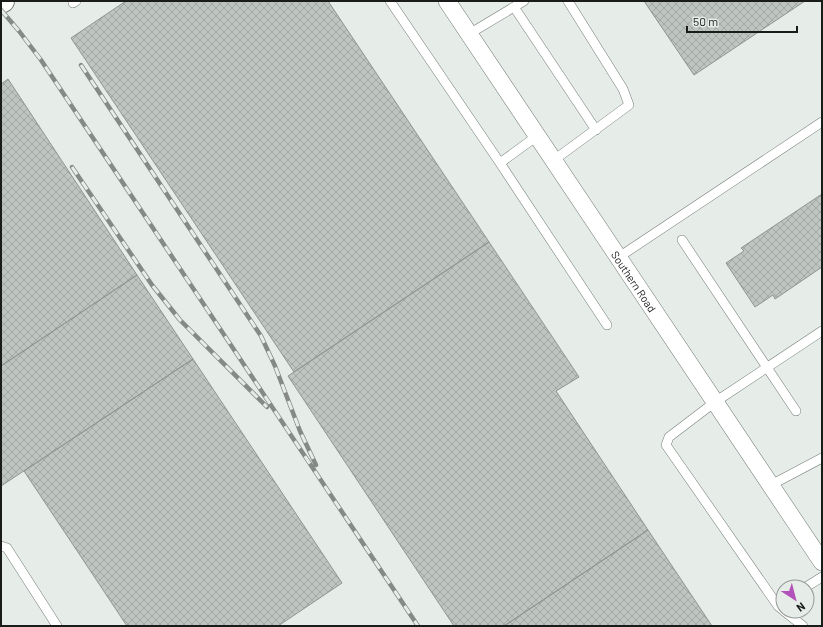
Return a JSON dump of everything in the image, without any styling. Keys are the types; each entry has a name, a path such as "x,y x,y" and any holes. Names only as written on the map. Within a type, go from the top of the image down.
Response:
{"street":[{"name":"Southern Road","path":"447,1 822,562"}],"lane":[{"path":"390,1 500,163 607,325"},
{"path":"469,34 524,1"},
{"path":"554,160 629,105 623,89 568,1"},
{"path":"514,7 596,130"},
{"path":"619,258 822,122"},
{"path":"500,163 537,136"},
{"path":"682,240 796,411"},
{"path":"775,597 666,444 668,437 715,402 822,331"},
{"path":"771,485 822,458"},
{"path":"1,546 7,548 57,626"},
{"path":"795,619 803,626"}],"building":[{"path":"126,1 328,1 489,242 294,372 71,38"},
{"path":"644,1 805,1 694,75"},
{"path":"8,79 137,275 1,366 1,84"},
{"path":"822,194 822,267 775,299 773,295 755,307 726,263 744,251 741,248"},
{"path":"489,242 579,377 556,391 648,530 504,626 454,626 288,376"},
{"path":"137,275 193,359 1,486 1,366"},
{"path":"193,359 342,583 278,626 127,626 24,471"},
{"path":"648,530 712,626 504,626"}],"railway":[{"path":"1,10 41,60 418,626"},
{"path":"81,65 261,336 275,366 300,431 316,465"},
{"path":"72,167 152,285 180,320 267,407"}]}
